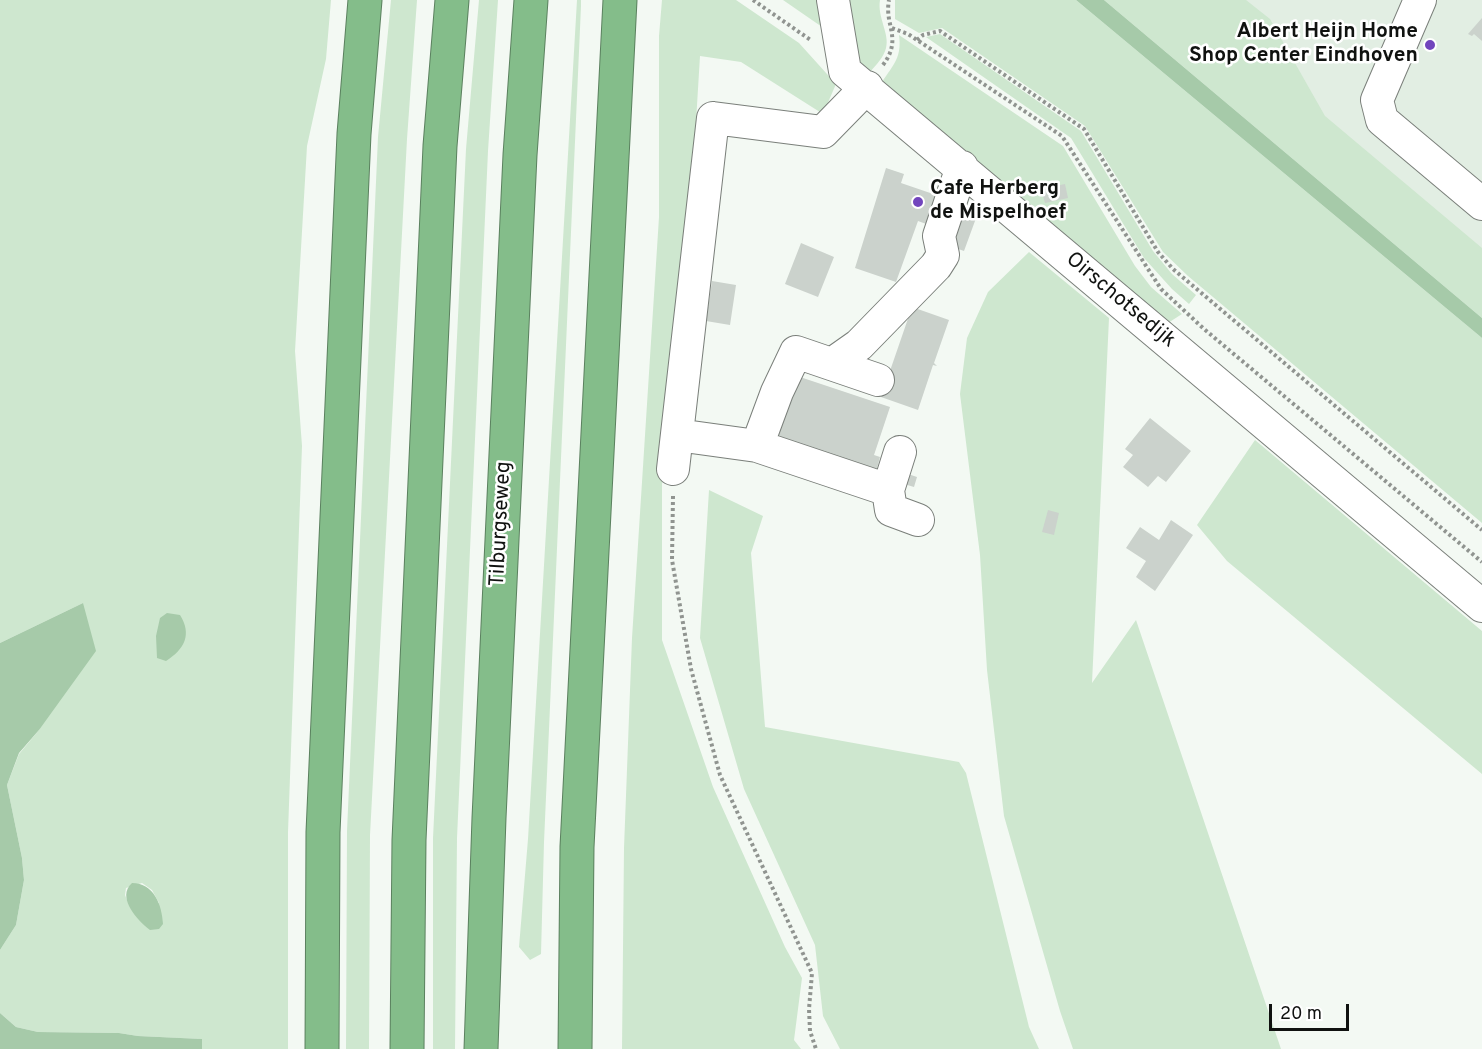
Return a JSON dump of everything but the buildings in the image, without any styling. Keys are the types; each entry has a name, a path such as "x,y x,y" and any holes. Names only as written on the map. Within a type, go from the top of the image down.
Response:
{"highway":[{"path":"322,1049 323,832 354,134 365,0"},
{"path":"407,1049 409,840 440,146 452,0"},
{"name":"Tilburgseweg","path":"481,1049 489,818 519,179 531,0"},
{"path":"575,1049 578,835 620,0"}],"street":[{"path":"674,469 713,118 824,132 856,79 832,0"},
{"path":"1420,0 1377,100 1382,120 1482,204"},
{"name":"Oirschotsedijk","path":"856,79 1482,606"},
{"path":"832,364 859,345 936,266 943,255 939,236 962,167"},
{"path":"757,446 777,392 796,352 878,380"},
{"path":"677,435 757,446 888,490"},
{"path":"900,452 888,490 891,510 918,520"}],"path":[{"path":"753,0 811,41 856,79 888,58 894,39 889,0"},
{"name":"Oirschotsedijk","path":"892,28 908,34 1062,136 1161,289 1204,329 1482,562"},
{"path":"917,40 923,35 940,31 1084,129 1158,252 1173,269 1482,530"},
{"path":"674,469 672,560 692,669 720,775 812,973 810,1031 816,1049"}],"shaded area":[{"path":"0,0 331,0 326,59 307,146 295,351 302,446 288,832 288,1049 202,1049 201,1039 119,1033 38,1032 16,1027 0,1013 0,950 16,925 24,880 22,858 7,785 19,754 39,730 83,603 0,643","holes":["142,883 152,890 159,903 129,905 125,895 126,888"]},
{"path":"391,0 417,0 407,139 370,835 369,1049 346,1049 347,831 378,137"},
{"path":"479,0 498,0 488,151 457,838 455,1049 433,1049 433,838 466,149"},
{"path":"577,0 581,0 581,6 541,954 530,960 519,947 528,839"},
{"path":"662,0 736,0 799,43 836,84 823,114 741,62 700,56 690,220 662,484 662,640 713,787 785,947 802,978 794,1040 801,1049 622,1049 624,848 632,638 659,217 659,36"},
{"path":"783,0 820,0 825,29"},
{"path":"841,0 880,0 880,13 887,43 884,55 870,72 853,59"},
{"path":"895,0 1076,0 1482,338 1482,523 1188,276 1163,252 1085,126 942,28 919,33 895,19"},
{"path":"1076,0 1104,0 1482,318 1482,338"},
{"path":"1104,0 1246,0 1270,19 1325,116 1482,248 1482,318"},
{"path":"1168,0 1482,0 1482,262"},
{"path":"940,34 1081,131 1153,251 1172,274 1196,295 1189,304 1144,258 1071,138 926,37"},
{"path":"899,35 1063,146 1135,266 1151,287 1182,314 1168,323 882,82 898,55"},
{"path":"1029,252 1109,318 1092,683 1136,620 1281,1049 1073,1049 1060,1011 1004,816 987,670 980,555 960,394 967,338 988,292"},
{"path":"1255,440 1482,631 1482,774 1227,561 1197,525"},
{"path":"709,490 763,516 751,553 765,727 959,762 966,773 1029,1027 1039,1049 840,1049 823,1016 815,945 744,789 700,638"},
{"path":"83,603 96,651 39,730 19,753 7,785 22,858 24,880 16,925 0,950 0,643"},
{"path":"167,613 180,615 184,622 186,635 182,646 166,661 157,658 156,636 160,618"},
{"path":"132,883 146,887 155,896 159,903 163,924 159,929 150,930 130,908 126,895"},
{"path":"0,1013 16,1027 38,1032 119,1033 202,1039 202,1049 0,1049"}],"place":[{"name":"Albert Heijn Home Shop Center Eindhoven","path":"1430,45"},
{"name":"Cafe Herberg de Mispelhoef","path":"918,202"}]}
